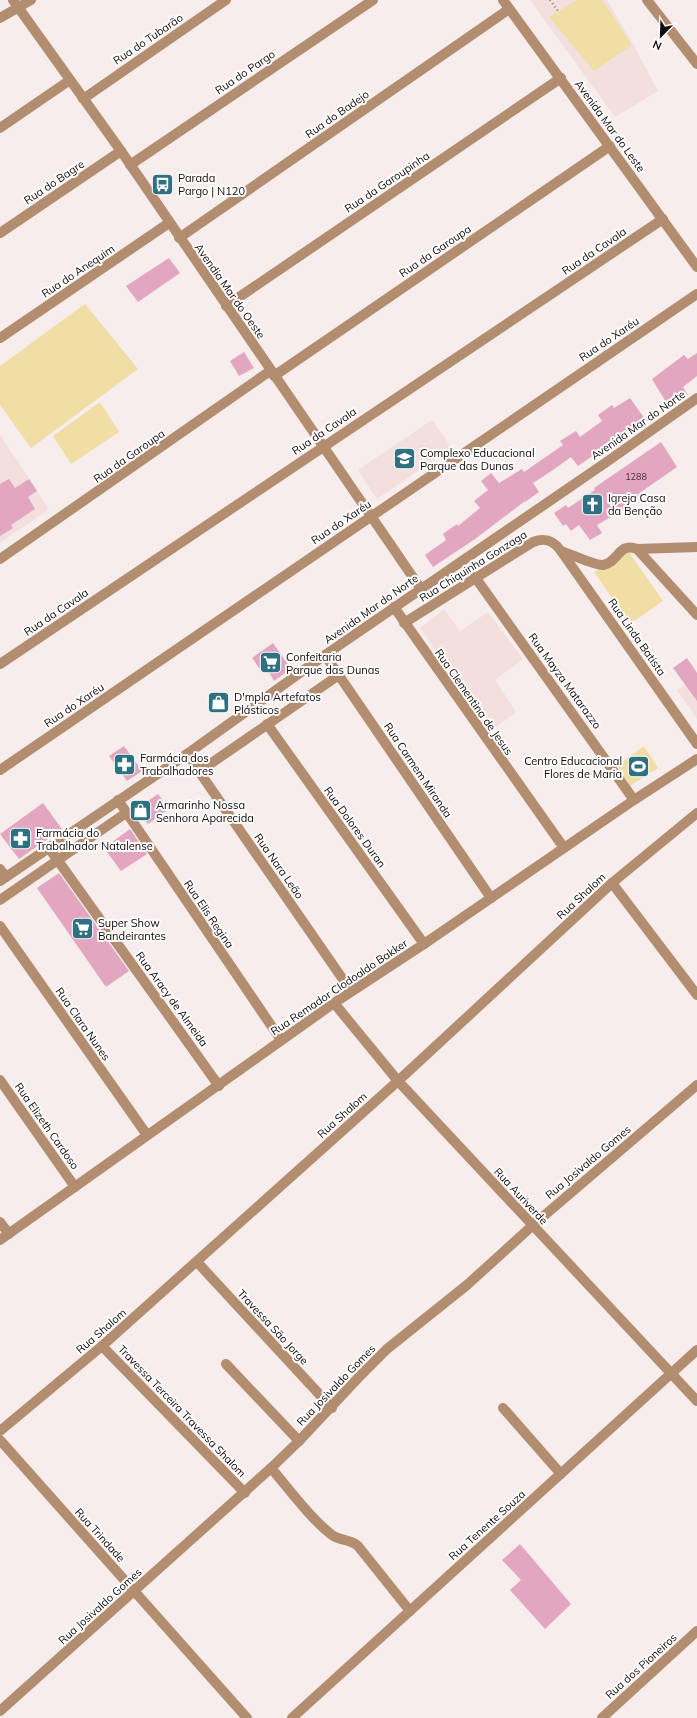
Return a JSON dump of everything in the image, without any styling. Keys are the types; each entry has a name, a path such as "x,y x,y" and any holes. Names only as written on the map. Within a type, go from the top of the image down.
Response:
{"street":[{"path":"0,18 15,4 31,0"},
{"name":"Rua do Tubarão","path":"83,99 226,0"},
{"name":"Rua do Pargo","path":"130,165 374,0"},
{"name":"Avenida Mar do Leste","path":"503,0 697,267"},
{"path":"650,1 697,64"},
{"name":"Avendia Mar do Oeste","path":"15,4 120,150 272,373 324,445 421,589"},
{"name":"Rua do Badejo","path":"179,238 509,9"},
{"name":"Rua da Garoupinha","path":"226,306 561,78"},
{"path":"0,128 70,80"},
{"name":"Rua da Garoupa","path":"0,560 272,373 610,146"},
{"name":"Rua do Bagre","path":"0,233 120,150"},
{"name":"Rua da Cavala","path":"0,664 324,445 663,219"},
{"name":"Rua do Anequim","path":"0,338 169,223"},
{"name":"Rua do Xaréu","path":"0,770 697,294"},
{"name":"Avenida Mar do Norte","path":"2,875 49,848 188,754 325,655 608,461 697,398"},
{"name":"Rua Chiquinha Gonzaga","path":"404,623 475,577 539,539 548,540 559,548 600,565 607,564 612,561 624,548 631,547 637,549"},
{"path":"637,549 697,547"},
{"name":"Rua Linda Batista","path":"559,548 697,744"},
{"path":"637,549 697,615"},
{"name":"Rua Mayza Matarazzo","path":"475,577 634,800"},
{"name":"Rua Clementina de Jesus","path":"394,607 564,848"},
{"name":"Rua Carmem Miranda","path":"325,655 491,898"},
{"path":"200,771 338,675"},
{"name":"Rua Dolores Duran","path":"267,724 424,944"},
{"name":"Rua Nara Leão","path":"188,754 351,991"},
{"name":"Rua Remador Clodoaldo Bakker","path":"0,1240 351,991 424,944 634,800 697,759"},
{"name":"Rua Elis Regina","path":"118,800 281,1040"},
{"path":"0,900 126,813"},
{"name":"Rua Shalom","path":"0,1431 102,1346 197,1262 398,1081 612,883 697,813"},
{"name":"Rua Aracy de Almeida","path":"49,848 219,1086"},
{"path":"612,883 697,995"},
{"name":"Rua Clara Nunes","path":"0,926 147,1135"},
{"name":"Rua Auriverde","path":"334,1003 398,1081 697,1401"},
{"name":"Rua Elizeth Cardoso","path":"0,1080 75,1187"},
{"name":"Rua Josivaldo Gomes","path":"0,1711 271,1468 332,1408 359,1377 387,1350 468,1285 532,1226 697,1085"},
{"path":"0,1222 9,1234"},
{"name":"Travessa São Jorge","path":"197,1262 332,1408"},
{"name":"Travessa Terceira Travessa Shalom","path":"102,1346 244,1493"},
{"name":"Rua Tenente Souza","path":"292,1718 697,1350"},
{"path":"226,1364 299,1441"},
{"path":"503,1408 561,1474"},
{"name":"Rua Trindade","path":"0,1440 247,1718"},
{"path":"271,1468 318,1522 330,1533 339,1538 348,1540 358,1546 410,1610"},
{"name":"Rua dos Pioneiros","path":"602,1718 697,1631"}],"path":[{"path":"550,0 558,11"}],"shaded area":[{"path":"530,0 607,0 658,91 615,117"},
{"path":"577,0 602,0 632,45 594,71 549,17"},
{"path":"85,304 138,369 31,448 0,405 0,366"},
{"path":"100,402 119,432 71,464 53,436"},
{"name":"Complexo Educacional Parque das Dunas","path":"432,420 452,448 377,499 358,470"},
{"path":"0,435 49,509 0,543"},
{"path":"628,551 663,601 630,624 594,572"},
{"path":"444,609 460,631 488,612 523,659 495,680 516,712 490,731 420,628"},
{"path":"697,677 697,719 677,690"},
{"name":"Centro Educacional Flores de Maria","path":"644,746 658,768 630,786 617,766"}],"building":[{"path":"169,258 180,273 138,302 126,286"},
{"path":"244,352 254,368 239,376 230,361"},
{"path":"697,353 697,376 683,387 688,395 669,407 652,379 684,355 688,359"},
{"path":"630,398 645,419 578,466 571,457 533,483 539,492 475,539 433,567 425,555 446,540 443,534 457,524 458,526 480,508 474,501 488,490 481,481 491,473 499,483 522,469 524,472 563,445 560,441 576,431 580,437 602,421 598,415 612,405 614,408"},
{"path":"661,442 677,467 638,494 640,497 626,508 597,525 602,533 590,540 579,525 571,531 566,524 563,526 554,513 566,505 568,508 595,490 594,488"},
{"path":"9,479 15,488 29,479 37,491 28,497 35,509 11,525 13,528 0,536 0,484"},
{"name":"Confeitaria Parque das Dunas","path":"273,643 291,669 274,681 267,669 262,672 252,658"},
{"path":"687,658 697,673 697,701 673,668"},
{"name":"Farmácia dos Trabalhadores","path":"124,746 142,771 127,781 109,756"},
{"path":"158,794 169,809 148,824 136,809"},
{"path":"43,803 62,829 19,859 0,834"},
{"path":"130,829 147,854 121,871 104,848"},
{"name":"Super Show Bandeirantes","path":"59,873 129,971 106,987 37,888"},
{"path":"520,1544 571,1604 545,1629 510,1590 521,1580 502,1560"}],"place":[{"name":"Parada Pargo | N120","path":"162,184"},
{"name":"Complexo Educacional Parque das Dunas","path":"405,459"},
{"name":"Igreja Casa da Benção","path":"592,504"},
{"name":"Confeitaria Parque das Dunas","path":"271,663"},
{"name":"D'mpla Artefatos Plásticos","path":"218,703"},
{"name":"Farmácia dos Trabalhadores","path":"125,764"},
{"name":"Centro Educacional Flores de Maria","path":"638,767"},
{"name":"Armarinho Nossa Senhora Aparecida","path":"141,811"},
{"name":"Farmácia do Trabalhador Natalense","path":"20,839"},
{"name":"Super Show Bandeirantes","path":"83,929"}]}
